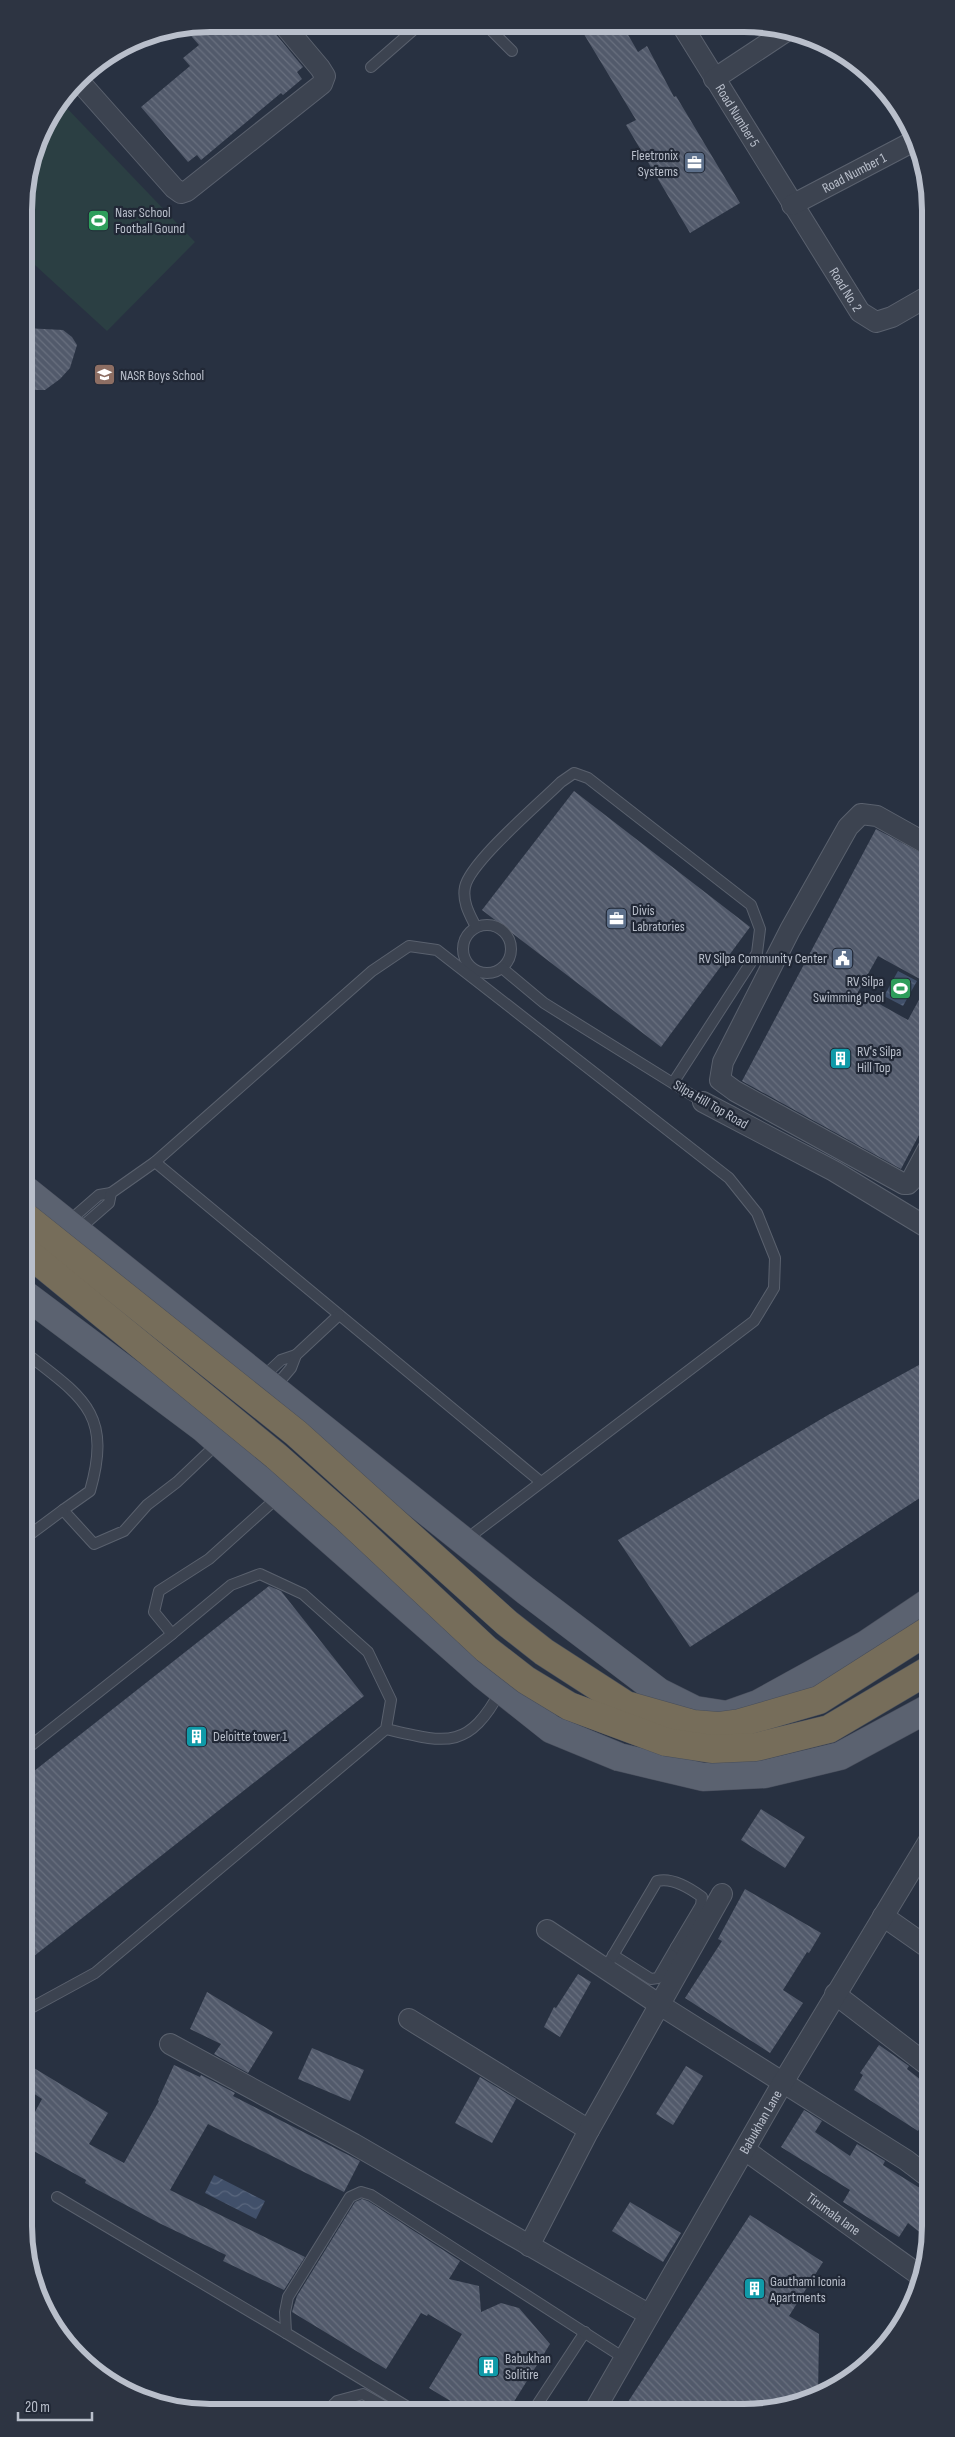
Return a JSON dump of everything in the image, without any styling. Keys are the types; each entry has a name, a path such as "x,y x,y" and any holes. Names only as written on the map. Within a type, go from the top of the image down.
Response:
{"highway":[{"path":"32,1222 296,1433 507,1623 544,1652 626,1704 693,1724 718,1726 740,1723 819,1700 922,1634"},
{"path":"32,1256 276,1456 346,1518 486,1649 526,1680 569,1706 666,1742 712,1749 756,1747 829,1729 922,1674"}],"main road":[{"path":"32,1196 463,1542 659,1692 695,1710 727,1715 758,1704 865,1645 922,1607"},
{"path":"108,1356 154,1293"},
{"path":"32,1300 219,1442 502,1689 551,1729 619,1757 703,1777 765,1774 840,1756 922,1712"},
{"path":"162,1398 212,1339"}],"street":[{"name":"Road Number 5","path":"686,32 792,205"},
{"path":"84,86 174,188 181,193 187,191 322,84 324,76 320,68 290,33"},
{"path":"714,79 779,36"},
{"name":"Road Number 1","path":"792,205 910,143"},
{"name":"Road No. 2","path":"792,205 860,312 876,322 892,317 922,300"},
{"path":"922,841 878,816 861,814 848,827 790,930 723,1062 720,1080 735,1091 908,1184 922,1160"},
{"name":"Silpa Hill Top Road","path":"703,1102 834,1171 922,1224"},
{"path":"834,1171 845,1150"},
{"path":"882,1199 893,1177"},
{"name":"Babukhan Lane","path":"598,2404 648,2314 782,2084 922,1852"},
{"path":"529,2246 589,2130 660,2005 682,1950 722,1894"},
{"path":"882,1916 922,1944"},
{"path":"547,1930 609,1962 660,2005 782,2084 906,2160 922,2172"},
{"path":"835,1994 922,2061"},
{"path":"409,2018 589,2130"},
{"path":"170,2044 354,2144 648,2314"},
{"name":"Tirumala lane","path":"745,2150 916,2273"}],"lane":[{"path":"493,32 512,51"},
{"path":"371,67 410,33"},
{"path":"476,927 464,900 465,886 471,876 491,851 561,782 574,773 588,778 751,905 760,928 757,952 673,1082"},
{"path":"484,925 499,928 509,940 510,955 502,968 487,973 472,968 466,962 463,946 470,932 476,927 484,925"},
{"path":"72,1227 99,1195 111,1193 155,1162 372,971 409,946 437,950 729,1178 757,1213 775,1258 774,1288 754,1322 463,1542"},
{"name":"Silpa Hill Top Road","path":"502,968 544,1003 703,1102"},
{"path":"155,1162 540,1482"},
{"path":"267,1384 291,1368 296,1356 339,1315"},
{"path":"267,1384 280,1360 296,1356"},
{"path":"32,1357 70,1387 90,1410 97,1430 97,1467 90,1491 32,1533"},
{"path":"64,1510 94,1544 124,1531 147,1505 177,1482 219,1442"},
{"path":"172,1634 154,1612 159,1591 209,1559 281,1495"},
{"path":"32,1744 231,1585 260,1574 302,1594 368,1652 391,1700 386,1729 95,1973 32,2007"},
{"path":"386,1729 431,1739 463,1736 489,1712 502,1689"},
{"path":"664,1879 695,1891 702,1897 701,1905 682,1950 658,1978 651,1979 609,1962 657,1881 664,1879"},
{"path":"286,2333 285,2312 288,2297 350,2197 361,2192 371,2195 624,2358"},
{"path":"57,2197 404,2404"},
{"path":"538,2404 585,2332"},
{"path":"334,2404 337,2401 362,2394 380,2404"}],"green space":[{"name":"Nasr School Football Gound","path":"66,107 195,242 107,331 32,262 32,210 36,176 46,142"}],"water":[{"name":"RV Silpa Swimming Pool","path":"898,971 917,981 903,1006 884,996"},
{"path":"214,2175 265,2201 256,2219 205,2193"}],"building":[{"path":"583,32 627,32 638,52 647,46 674,97 676,96 740,203 690,233 626,125 636,120"},
{"path":"275,33 303,67 297,72 302,79 283,95 281,93 201,160 197,155 188,162 141,107 190,66 183,58 199,45 189,34"},
{"path":"32,328 63,330 72,337 77,345 70,368 60,379 45,390 32,390"},
{"name":"Divis Labratories","path":"574,791 750,927 661,1047 482,910"},
{"name":"RV's Silpa Hill Top","path":"876,829 922,853 922,980 878,956 858,992 908,1020 922,994 922,1129 901,1169 742,1081"},
{"path":"922,1363 922,1497 690,1647 618,1540 828,1415"},
{"name":"Deloitte tower 1","path":"269,1586 281,1591 364,1696 32,1958 32,1773"},
{"path":"761,1809 805,1837 785,1868 741,1840"},
{"path":"745,1889 821,1933 783,1990 803,2003 770,2053 685,1998 722,1941 718,1939"},
{"path":"578,1974 591,1982 560,2037 544,2027 554,2007 556,2008"},
{"path":"207,1992 273,2032 248,2073 214,2054 221,2044 190,2029"},
{"path":"879,2045 909,2066 907,2069 922,2081 922,2125 918,2131 854,2090 863,2075 860,2073"},
{"path":"312,2048 364,2070 350,2101 298,2079"},
{"path":"174,2065 200,2077 201,2075 235,2093 233,2096 360,2161 344,2192 208,2124 170,2190 305,2257 284,2290 223,2261 226,2255 159,2223 85,2183 86,2180 32,2150 32,2117 42,2099 32,2092 32,2067 108,2113 89,2144 124,2163 159,2101"},
{"path":"686,2066 703,2076 673,2125 656,2114"},
{"path":"480,2077 516,2099 492,2143 455,2123"},
{"path":"804,2110 822,2121 815,2132 850,2156 857,2144 885,2161 883,2165 922,2189 922,2234 908,2223 899,2237 843,2202 850,2190 781,2147"},
{"path":"362,2199 368,2201 460,2261 449,2279 479,2286 481,2312 501,2303 519,2308 550,2344 512,2404 455,2404 429,2388 462,2334 428,2314 427,2316 421,2313 386,2369 292,2312 297,2296 355,2202"},
{"path":"630,2202 681,2233 663,2262 612,2231"},
{"name":"Gauthami Iconia Apartments","path":"750,2215 823,2262 789,2316 819,2334 818,2388 791,2398 756,2404 627,2404"}],"place":[{"name":"Fleetronix Systems","path":"694,163"},
{"name":"Nasr School Football Gound","path":"99,220"},
{"name":"NASR Boys School","path":"104,375"},
{"name":"Divis Labratories","path":"616,918"},
{"name":"RV Silpa Community Center","path":"843,958"},
{"name":"RV Silpa Swimming Pool","path":"900,989"},
{"name":"RV's Silpa Hill Top","path":"841,1059"},
{"name":"Deloitte tower 1","path":"197,1736"},
{"name":"Gauthami Iconia Apartments","path":"754,2289"},
{"name":"Babukhan Solitire","path":"489,2366"}]}
